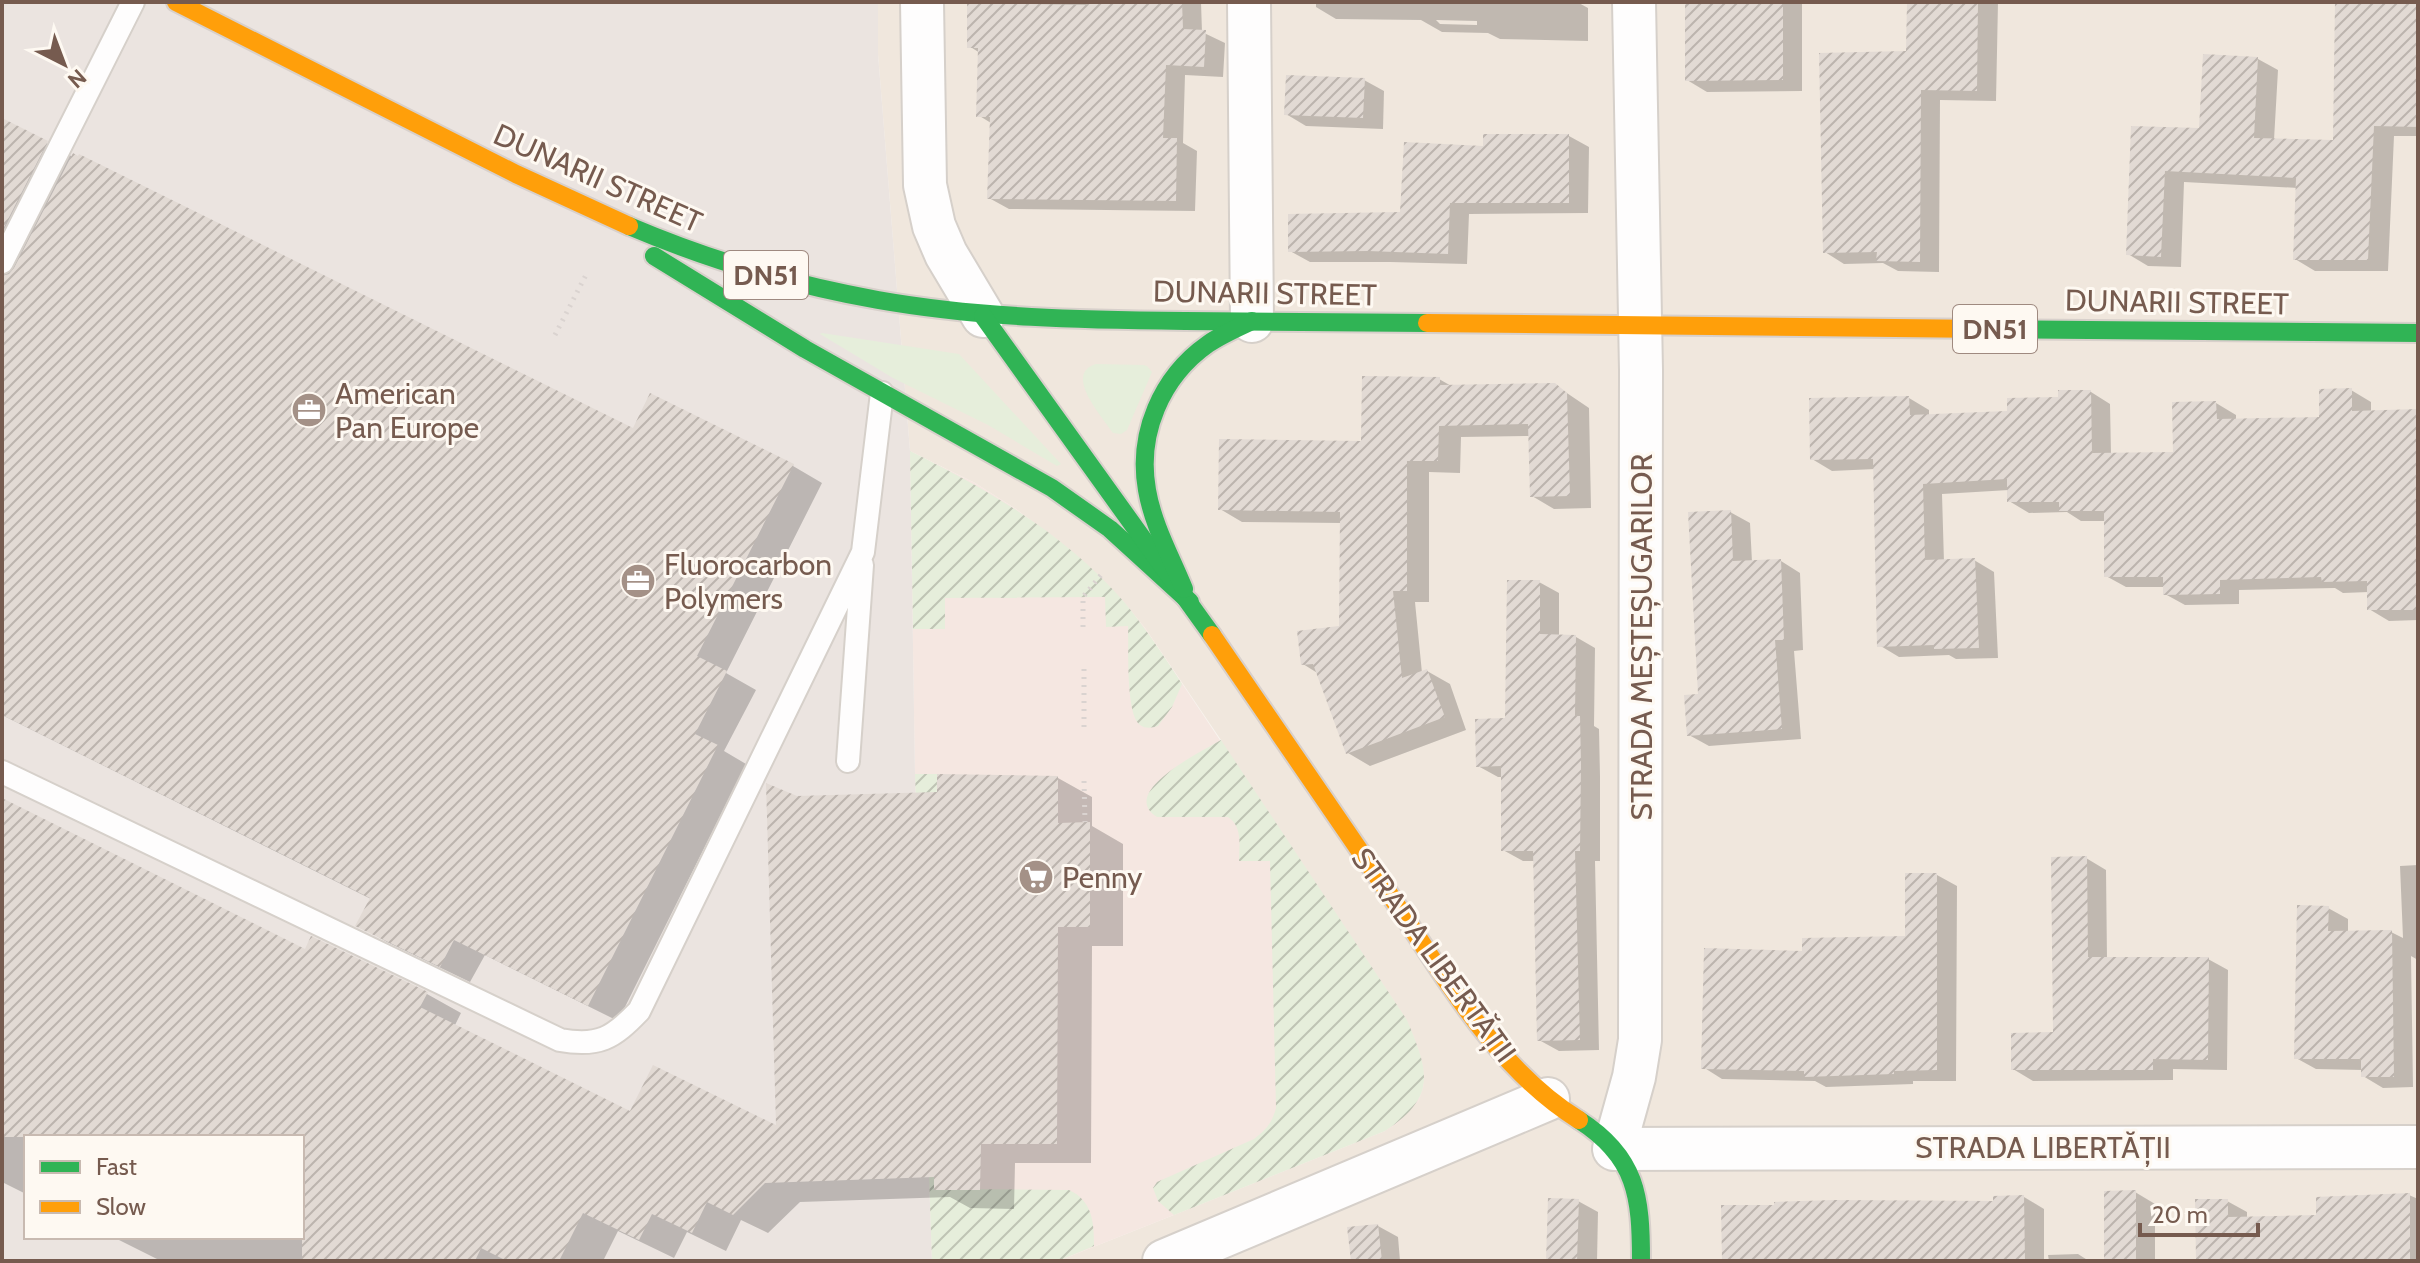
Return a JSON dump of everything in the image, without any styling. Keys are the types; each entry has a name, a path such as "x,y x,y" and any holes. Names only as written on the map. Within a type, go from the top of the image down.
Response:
{"main road":[{"name":"DUNARII STREET","path":"176,2 561,197 690,251 769,276 876,300 983,316 1071,320 2418,333"},
{"path":"561,197 780,334 1082,507 1129,545 1190,602"},
{"name":"STRADA LIBERTĂȚII","path":"983,316 1190,602 1470,1013 1512,1066 1548,1099 1593,1130 1614,1149"},
{"path":"1190,602 1148,492 1144,455 1147,433 1165,388 1184,365 1205,346 1252,321"},
{"path":"1614,1149 1630,1170 1638,1189 1641,1261"}],"street":[{"path":"922,2 925,185 934,226 946,254 983,316"},
{"path":"1249,2 1252,321"},
{"name":"STRADA MEȘTEȘUGARILOR","path":"1614,1149 1634,1077 1640,1040 1640,325 1634,2"},
{"path":"1164,1261 1548,1099"},
{"name":"STRADA LIBERTĂȚII","path":"1614,1149 2418,1147"}],"lane":[{"path":"2,262 133,2"},
{"path":"848,761 863,552 882,393"},
{"path":"2,772 560,1040 581,1043 601,1041 621,1029 639,1011 863,552"}],"path":[{"path":"555,335 588,271"},
{"path":"1083,627 1083,597 1107,568"},
{"path":"1084,669 1084,729"},
{"path":"1084,781 1085,822"}],"shaded area":[{"path":"2,2 878,2 878,54 910,451 915,774 932,1261 2,1261"},
{"path":"878,2 2418,2 2418,1261 1058,1261 1385,1131 1221,740 1145,628 1098,576 1016,509 975,483 910,451 878,54"},
{"name":"Penny","path":"910,451 975,483 1016,509 1097,576 1145,628 1407,1020 1423,1066 1424,1085 1419,1101 1397,1124 1058,1261 932,1261 915,774"}],"green space":[{"path":"822,333 959,354 1061,464 1057,466 988,425 893,378"},
{"path":"1096,364 1143,365 1152,372 1127,430 1121,434 1113,433 1084,386 1083,377 1087,369"},
{"path":"910,451 997,498 1052,535 1125,603 1182,684 1172,707 1158,726 1144,727 1135,718 1130,694 1128,626 1106,627 1105,597 945,598 945,629 913,629"},
{"path":"1221,740 1407,1020 1420,1054 1424,1082 1421,1095 1413,1107 1385,1131 1174,1215 1158,1201 1153,1188 1157,1182 1254,1139 1268,1126 1276,1108 1270,861 1239,861 1238,831 1228,817 1157,817 1148,807 1148,796 1167,773"},
{"path":"915,774 937,774 934,1189 1069,1190 1087,1206 1094,1246 1058,1261 932,1261"}],"building":[{"path":"1087,2 1182,2 1183,29 1206,30 1204,67 1166,65 1163,138 1177,138 1176,201 987,199 990,117 976,117 978,48 967,48 967,3 1087,5"},
{"path":"1685,2 1783,2 1783,80 1685,81"},
{"path":"1907,2 1978,2 1977,91 1921,90 1920,262 1876,261 1877,252 1823,253 1819,53 1906,51"},
{"path":"2335,2 2418,2 2418,127 2374,126 2368,260 2293,260 2296,178 2165,171 2161,257 2126,255 2131,126 2199,128 2203,54 2258,57 2254,138 2333,140"},
{"path":"1286,75 1365,78 1363,118 1284,115"},
{"path":"2,118 48,141 2,231"},
{"path":"1483,134 1569,134 1569,203 1450,203 1448,254 1288,252 1288,214 1400,212 1404,142 1483,146"},
{"path":"73,153 633,428 650,393 794,464 697,656 727,671 695,734 718,745 588,1006 454,940 440,967 355,926 370,898 2,715 2,276 14,268"},
{"path":"1362,376 1440,377 1440,385 1555,383 1567,393 1570,496 1530,497 1528,424 1439,426 1438,461 1407,461 1407,591 1393,591 1402,678 1427,669 1445,717 1346,754 1313,664 1301,665 1297,631 1339,626 1340,512 1218,510 1219,439 1361,441"},
{"path":"2352,388 2352,411 2418,409 2418,610 2367,610 2367,581 2322,582 2321,577 2220,580 2220,594 2163,595 2163,577 2104,577 2104,511 2059,511 2059,502 2007,502 2007,479 1923,484 1925,560 1975,558 1979,648 1934,649 1934,645 1877,647 1873,459 1810,460 1809,398 1909,396 1910,415 2007,411 2007,398 2058,397 2058,390 2091,390 2092,453 2173,452 2172,402 2216,401 2217,419 2319,417 2319,389"},
{"path":"1731,510 1733,561 1781,559 1784,640 1775,640 1782,729 1687,736 1684,695 1698,694 1688,512"},
{"path":"1507,580 1540,580 1540,634 1576,635 1575,716 1580,716 1581,764 1580,851 1575,851 1580,1040 1537,1041 1533,851 1501,851 1501,766 1476,767 1475,719 1505,718"},
{"path":"937,774 1058,776 1058,823 1090,822 1090,927 1058,927 1057,1144 981,1144 980,1190 934,1190 934,1177 765,1183 733,1215 707,1202 692,1233 652,1214 639,1240 583,1213 559,1261 507,1261 481,1248 475,1261 302,1261 304,1135 2,1137 2,798 305,949 311,936 428,992 420,1007 630,1111 653,1065 776,1125 766,783 797,796 937,792"},
{"path":"2087,856 2088,957 2209,957 2208,1060 2153,1059 2153,1070 2011,1070 2011,1033 2053,1032 2051,857"},
{"path":"1905,873 1937,873 1937,1070 1804,1077 1804,1071 1701,1069 1704,948 1802,951 1802,938 1905,936"},
{"path":"2297,905 2329,906 2328,931 2392,930 2394,1077 2361,1077 2361,1059 2294,1059"},
{"path":"2136,1190 2136,1261 2104,1261 2104,1191"},
{"path":"2410,1193 2410,1261 2196,1261 2195,1199 2228,1199 2228,1217 2316,1215 2316,1197"},
{"path":"2024,1195 2025,1261 1722,1261 1721,1205 1834,1200 1993,1201 1993,1196"},
{"path":"1548,1198 1579,1199 1577,1261 1546,1261"},
{"path":"1378,1224 1382,1261 1351,1261 1347,1227"}],"traffic: fast":[{"path":"629,226 690,250 783,279 878,300 955,311 1108,320 1427,323"},
{"path":"654,256 805,349 1052,488 1110,529 1190,602"},
{"path":"983,316 1212,635"},
{"path":"1184,589 1158,528 1147,490 1146,448 1150,428 1165,390 1191,357 1213,341 1252,321"},
{"path":"1988,329 2418,333"},
{"path":"1579,1120 1613,1149 1632,1180 1637,1198 1641,1261"}],"traffic: slow":[{"path":"176,2 516,174 629,226"},
{"path":"1427,323 1988,329"},
{"path":"1212,635 1473,1018 1522,1074 1549,1099 1579,1120"}],"place":[{"name":"American Pan Europe","path":"309,410"},
{"name":"Fluorocarbon Polymers","path":"638,581"},
{"name":"Penny","path":"1036,877"}]}
